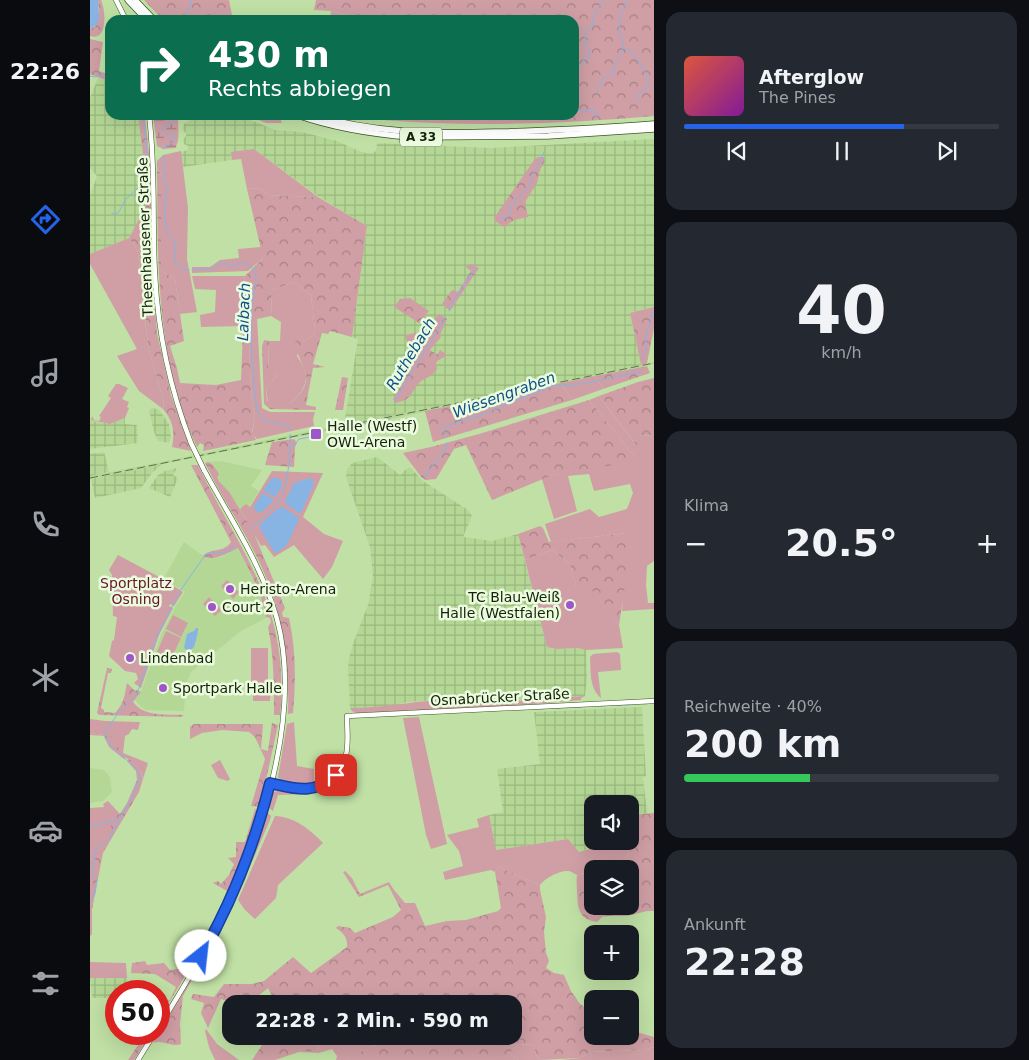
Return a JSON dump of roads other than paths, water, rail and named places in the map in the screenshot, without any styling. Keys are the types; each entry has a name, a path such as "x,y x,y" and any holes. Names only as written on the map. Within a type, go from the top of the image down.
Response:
{"highway":[{"path":"128,0 142,15"},
{"path":"135,0 149,15"},
{"name":"A 33","path":"315,120 338,127 388,136 440,138 548,133"},
{"name":"A 33","path":"334,120 363,127 410,132 556,133 654,129"},
{"name":"A 33","path":"556,133 654,124"}],"main road":[{"path":"116,0 124,15"},
{"name":"Theenhausener Straße","path":"149,120 153,156 155,274 159,317 164,351 176,401 191,443 255,563 273,607 282,650 285,683 282,728 262,816 246,861 223,915 209,943 170,1008"},
{"name":"Osnabrücker Straße","path":"270,783 291,788 307,789 323,785 330,780 340,769 346,753 347,716 654,701"},
{"path":"138,1060 147,1045"}],"water":[{"path":"90,0 98,0 99,13 97,24 90,28"},
{"path":"272,478 278,478 282,482 282,486 275,497 264,491"},
{"path":"310,478 314,484 301,513 299,513 286,504 285,501 294,483"},
{"path":"263,493 274,500 263,511 258,513 254,506"},
{"path":"280,507 298,517 298,521 287,545 277,553 274,552 260,528 260,524"},
{"path":"198,628 198,631 194,646 187,650 184,648 187,634"}],"waterway":[{"name":"Laibach","path":"186,15 190,9 191,0"},
{"name":"Ruthebach","path":"579,66 584,59 589,59 590,51 584,42 588,41 584,37 586,30 594,25 592,19 603,0"},
{"path":"596,93 604,77 613,74 623,48 624,43 619,30 620,14 628,0"},
{"path":"624,48 632,52 648,78 648,87 639,94 637,100"},
{"path":"90,76 95,77 99,75 105,77"},
{"name":"Wiesengraben","path":"579,110 596,112 596,119"},
{"path":"112,213 116,214 119,212 125,200 139,187 147,173 144,120"},
{"name":"Laibach","path":"164,149 174,139 173,135 166,134 162,130 164,126 174,123 173,120"},
{"name":"Ruthebach","path":"500,221 503,217 508,217 508,214 511,212 509,206 516,203 515,198 520,197 532,182 531,175 535,172 544,152"},
{"name":"Laibach","path":"164,155 164,180 168,186 165,202 167,229 170,236 176,242 175,262 184,269 189,270"},
{"name":"Laibach","path":"192,270 213,269 223,262 232,266 243,263 254,269 256,282 252,303 251,343 257,411 264,421 284,424 290,430"},
{"name":"Ruthebach","path":"449,311 455,298 476,268"},
{"name":"Wiesengraben","path":"642,359 646,351 647,331 654,311"},
{"name":"Ruthebach","path":"395,401 445,318"},
{"name":"Wiesengraben","path":"446,437 443,427 478,416 554,385 587,383 636,372 639,373 641,370"},
{"name":"Ruthebach","path":"347,427 390,419"},
{"name":"Laibach","path":"250,530 275,507 281,497 288,470 290,434"},
{"name":"Ruthebach","path":"292,448 299,439 322,435"},
{"name":"Wiesengraben","path":"424,478 446,449 447,443"},
{"name":"Laibach","path":"96,849 109,839 135,790 140,776 131,764 110,745 105,732 119,712 137,694 156,638 180,591 206,554 228,552 235,544"},
{"path":"644,704 654,703"},
{"path":"601,706 612,705"},
{"path":"617,705 622,705"},
{"path":"625,705 630,705"},
{"path":"565,708 581,707"},
{"path":"535,709 560,708"},
{"name":"Laibach","path":"90,827 118,819"},
{"name":"Laibach","path":"90,903 95,894 97,879 92,873 95,851"}],"railway":[{"path":"90,478 654,363"}],"place":[{"name":"Halle (Westf) OWL-Arena","path":"316,434"},
{"name":"Heristo-Arena","path":"230,589"},
{"name":"TC Blau-Weiß Halle (Westfalen)","path":"570,605"},
{"name":"Court 2","path":"212,607"},
{"name":"Lindenbad","path":"130,658"},
{"name":"Sportpark Halle","path":"163,688"}],"park label":[{"name":"Sportplatz Osning","path":"136,592"}]}
